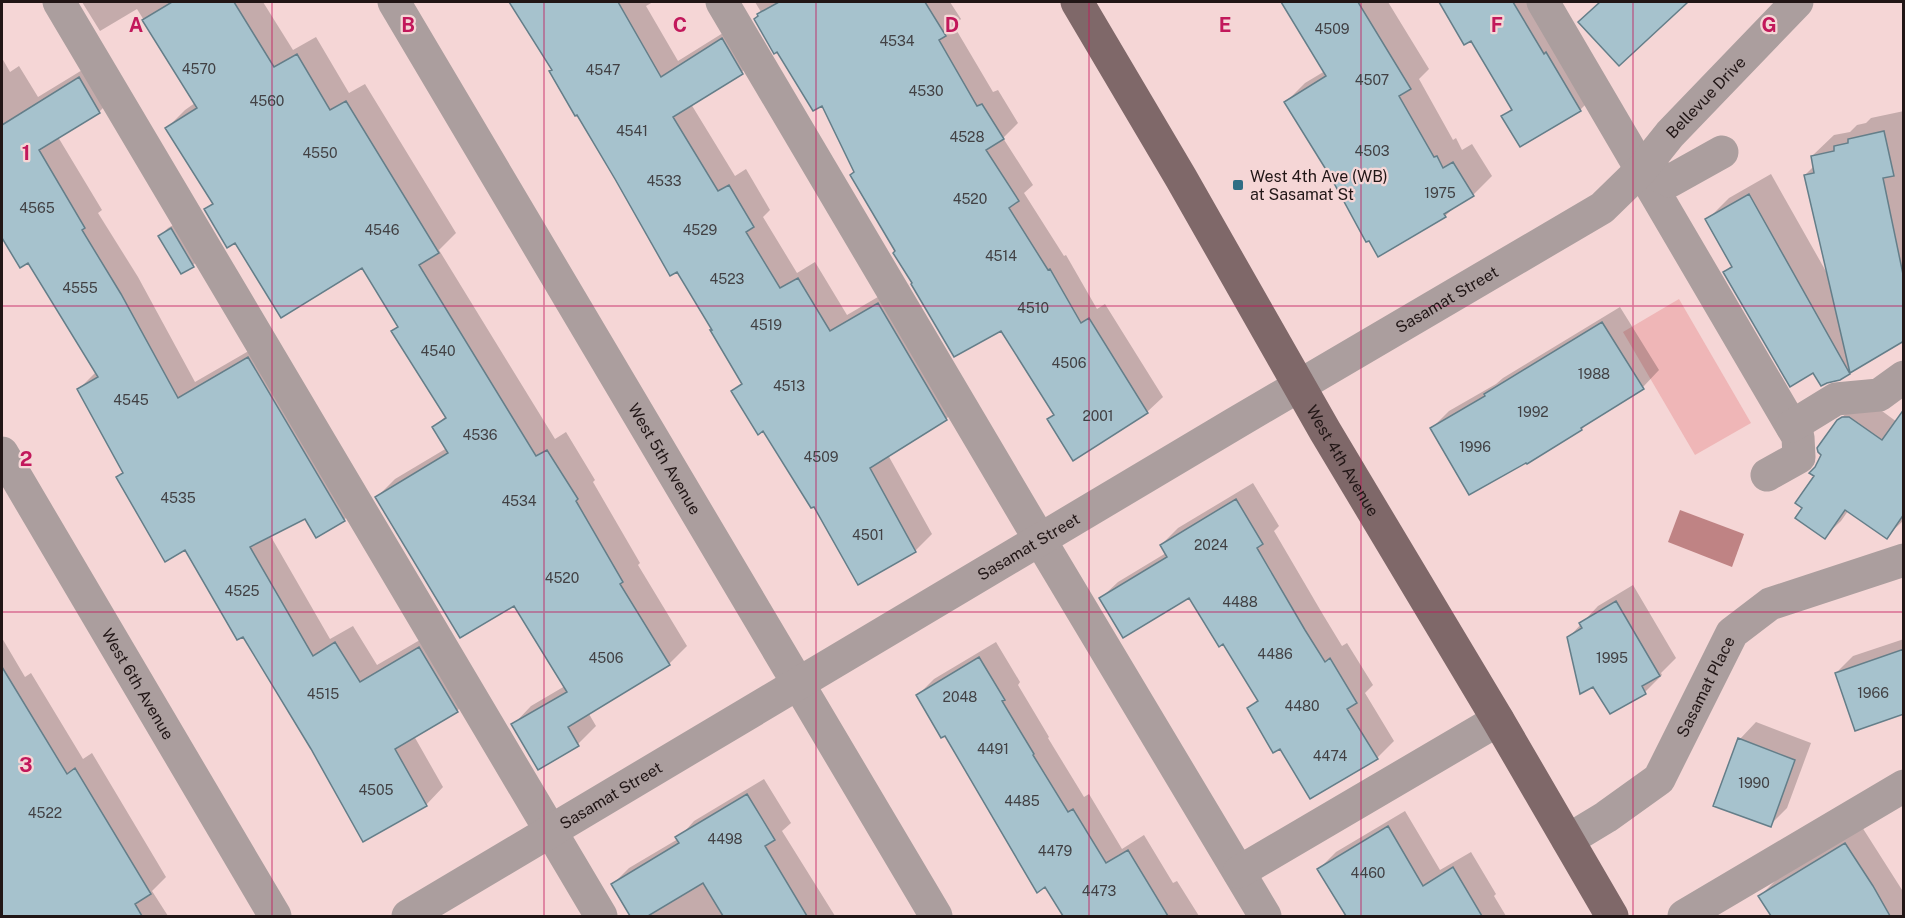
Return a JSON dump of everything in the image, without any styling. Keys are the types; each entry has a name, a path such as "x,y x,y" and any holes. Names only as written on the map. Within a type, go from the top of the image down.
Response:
{"main road":[{"name":"West 4th Avenue","path":"1077,2 1182,178 1299,386 1612,916"}],"street":[{"path":"59,2 550,832 602,916"},
{"name":"West 5th Avenue","path":"394,2 936,916"},
{"path":"722,2 1265,916"},
{"path":"1543,2 1798,436 1799,457 1767,476"},
{"name":"Bellevue Drive","path":"1642,169 1670,134 1797,2"},
{"path":"1642,169 1670,181 1722,152"},
{"name":"Sasamat Street","path":"408,916 1602,208 1642,169"},
{"path":"1792,426 1836,399 1879,394 1904,377"},
{"name":"West 6th Avenue","path":"2,453 275,916"},
{"name":"Sasamat Place","path":"1568,840 1606,817 1659,778 1732,633 1770,604 1904,560"},
{"path":"1239,872 1498,720"},
{"path":"1684,916 1904,786"}],"shaded area":[{"path":"1679,299 1751,423 1695,455 1623,332"},
{"path":"1680,510 1744,534 1732,567 1668,542"}],"building":[{"path":"172,2 234,2 274,67 297,54 330,110 346,101 439,253 419,265 536,456 547,450 578,499 576,501 623,582 620,584 670,665 568,727 579,746 538,770 511,724 567,692 514,606 460,638 375,497 448,453 432,427 446,418 391,331 398,327 362,268 281,318 235,243 227,248 204,209 213,204 165,128 197,108 142,20"},
{"path":"509,2 618,2 661,77 722,38 743,74 673,117 718,191 729,185 754,227 746,232 780,288 798,278 830,331 878,303 947,420 870,468 916,552 858,585 814,507 811,508 763,431 758,435 731,391 742,384 710,330 712,330 677,272 670,276 615,179 549,71 552,70"},
{"path":"779,2 925,2 946,36 939,40 977,106 982,104 1004,139 986,150 1019,201 1009,208 1048,270 1050,269 1081,323 1089,318 1148,413 1073,461 1047,419 1054,415 1001,331 954,357 850,175 854,172 822,106 813,111 777,52 774,54 754,19 758,16 757,14"},
{"path":"1281,2 1358,2 1411,89 1399,96 1434,157 1437,156 1443,168 1453,162 1474,196 1444,214 1446,217 1378,257 1369,241 1366,242 1330,176 1284,102 1326,76"},
{"path":"1439,2 1513,2 1581,111 1520,147 1501,116 1512,110 1471,41 1464,45"},
{"path":"1600,2 1688,2 1619,66 1578,22"},
{"path":"79,77 100,113 39,150 85,228 82,230 121,294 178,398 248,357 345,521 316,538 305,519 250,547 313,656 335,642 360,682 419,647 458,712 395,749 427,806 363,842 311,749 243,637 237,640 185,550 165,562 116,477 123,473 77,389 98,377 28,263 20,268 2,238 2,125"},
{"path":"1884,131 1894,176 1883,178 1904,279 1904,341 1850,373 1804,175 1814,173 1811,156 1834,151 1834,146 1848,143 1848,139"},
{"path":"1749,194 1850,374 1840,380 1821,386 1813,373 1790,387 1723,272 1732,267 1705,219"},
{"path":"171,228 194,267 181,274 158,236"},
{"path":"1602,322 1644,389 1527,464 1469,495 1430,428"},
{"path":"1904,409 1904,514 1887,539 1845,510 1825,539 1795,518 1802,508 1795,503 1814,476 1809,473 1821,455 1817,448 1837,420 1849,417 1882,440"},
{"path":"1236,499 1263,544 1257,548 1305,630 1325,662 1330,658 1357,703 1347,709 1378,759 1310,799 1280,749 1273,753 1247,708 1258,701 1223,644 1219,647 1189,598 1123,638 1099,598 1167,557 1160,545"},
{"path":"1616,601 1660,676 1642,686 1646,694 1610,714 1593,687 1580,694 1567,637 1582,628 1579,623"},
{"path":"1904,649 1904,714 1855,731 1835,673"},
{"path":"979,657 1005,700 1002,701 1033,755 1068,812 1073,809 1106,863 1128,850 1168,916 1063,916 1045,887 1037,893 945,736 941,738 916,695"},
{"path":"2,667 67,774 75,768 151,894 135,904 142,916 2,916"},
{"path":"1738,738 1795,760 1771,827 1713,806"},
{"path":"747,794 775,840 765,846 807,916 723,916 703,883 648,916 630,916 611,884 679,843 675,837"},
{"path":"1388,826 1423,886 1453,867 1482,916 1346,916 1317,869"},
{"path":"1845,843 1890,916 1771,916 1758,896"}],"place":[{"name":"West 4th Ave (WB) at Sasamat St","path":"1238,185"}]}
